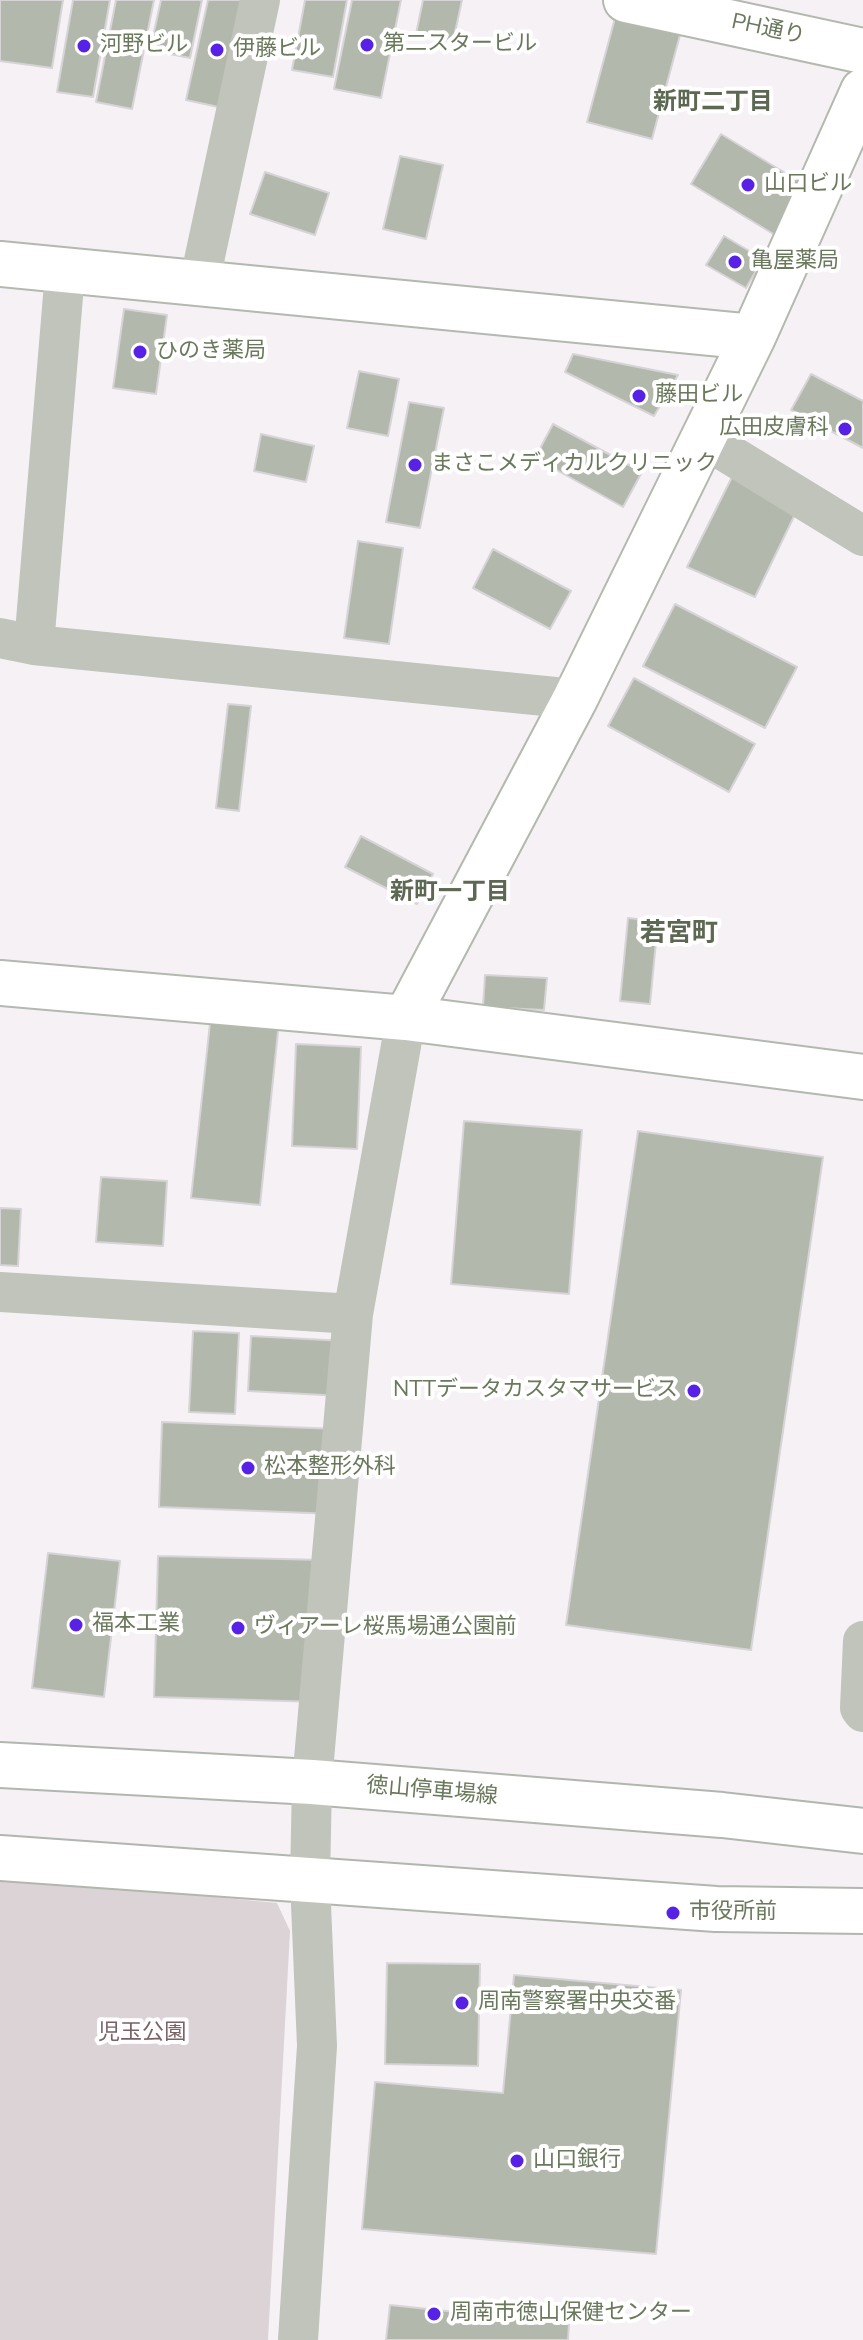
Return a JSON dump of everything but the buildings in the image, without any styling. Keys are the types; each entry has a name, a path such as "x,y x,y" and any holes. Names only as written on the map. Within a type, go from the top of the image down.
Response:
{"street":[{"path":"199,284 260,0"},
{"name":"PH通り","path":"626,0 863,51"},
{"path":"298,2340 317,2046 310,1881 312,1782 353,1314 406,1018 575,699 753,337 863,91"},
{"path":"0,264 753,337"},
{"path":"65,272 17,641 575,699"},
{"path":"703,438 863,536"},
{"path":"0,983 406,1018 863,1077"},
{"path":"0,1292 353,1314"},
{"path":"863,1641 860,1708 863,1712"},
{"name":"徳山停車場線","path":"0,1765 312,1782 722,1815 863,1831"},
{"path":"0,1858 716,1909 863,1911"}],"green space":[{"name":"児玉公園","path":"0,1876 277,1903 290,1931 268,2340 0,2340"}],"place":[{"name":"第二スタービル","path":"367,45"},
{"name":"河野ビル","path":"84,46"},
{"name":"伊藤ビル","path":"217,50"},
{"name":"山口ビル","path":"748,185"},
{"name":"亀屋薬局","path":"735,262"},
{"name":"ひのき薬局","path":"140,352"},
{"name":"藤田ビル","path":"639,396"},
{"name":"広田皮膚科","path":"845,429"},
{"name":"まさこメディカルクリニック","path":"415,465"},
{"name":"NTTデータカスタマサービス","path":"694,1391"},
{"name":"松本整形外科","path":"248,1468"},
{"name":"福本工業","path":"76,1625"},
{"name":"ヴィアーレ桜馬場通公園前","path":"238,1628"},
{"name":"市役所前","path":"673,1913"},
{"name":"周南警察署中央交番","path":"462,2003"},
{"name":"山口銀行","path":"517,2161"},
{"name":"周南市徳山保健センター","path":"434,2314"}],"district":[{"name":"新町二丁目","path":"713,103"},
{"name":"新町一丁目","path":"450,893"},
{"name":"若宮町","path":"679,935"}]}
